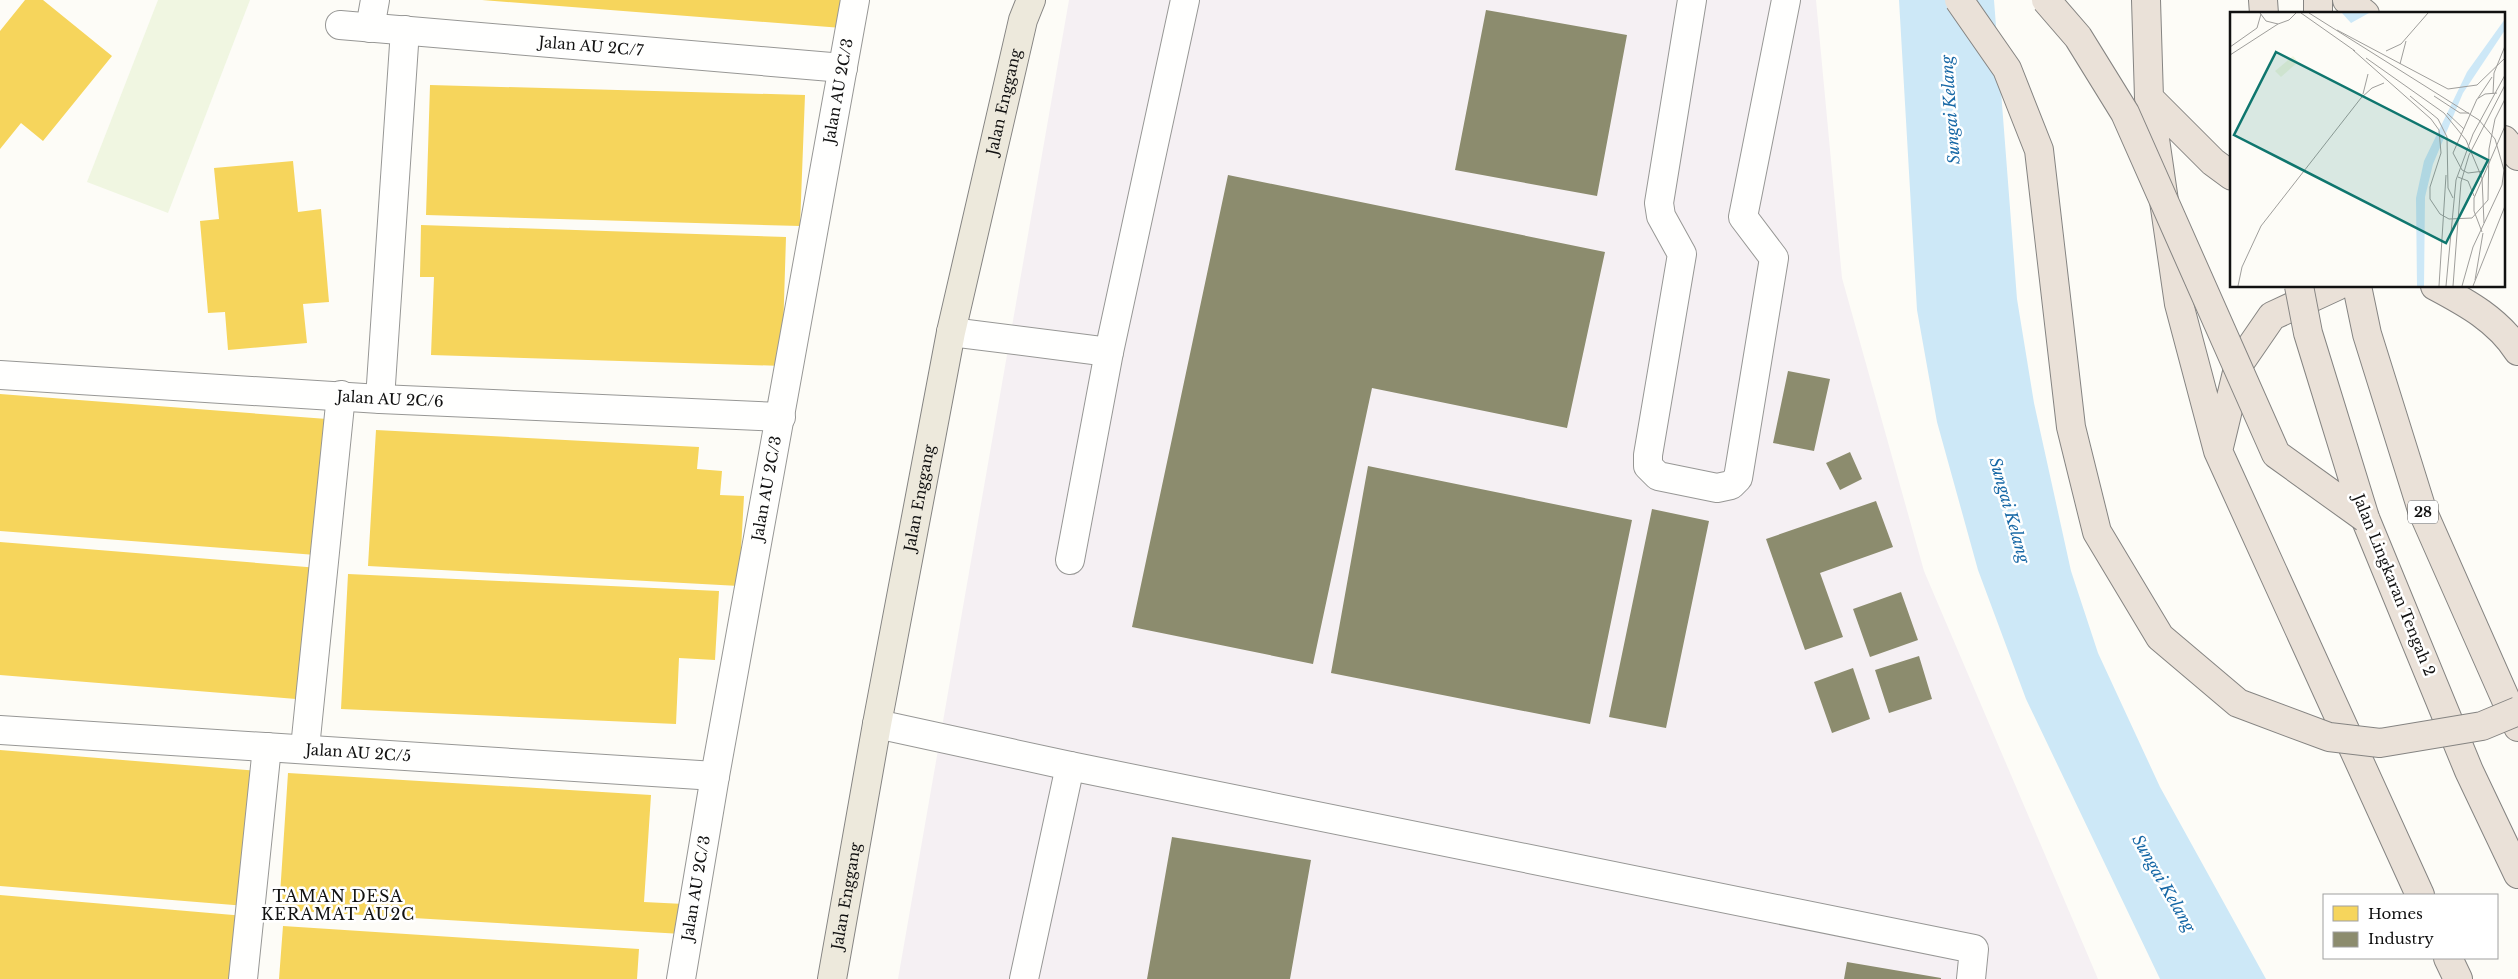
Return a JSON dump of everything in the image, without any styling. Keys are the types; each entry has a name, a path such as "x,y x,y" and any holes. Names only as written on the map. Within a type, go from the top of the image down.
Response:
{"highway":[{"path":"1959,0 1968,10 2008,69 2039,150 2071,427 2097,532 2160,637 2238,703 2329,737 2380,743 2482,726 2518,712"},
{"path":"2046,0 2078,37 2126,113 2276,454 2365,518"},
{"path":"2146,0 2149,98 2179,304 2218,451 2420,894"},
{"path":"2347,0 2362,12"},
{"path":"2149,98 2213,162 2230,175"},
{"path":"2506,132 2518,122"},
{"path":"2506,142 2518,156"},
{"name":"Jalan Lingkaran Tengah 2","path":"2299,288 2308,333 2365,518 2470,771 2518,874"},
{"path":"2218,451 2239,364 2272,316 2333,288"},
{"name":"28","path":"2357,288 2367,334 2422,510 2518,726"},
{"path":"2439,288 2473,306 2509,336 2518,351"},
{"path":"2448,959 2458,979"}],"main road":[{"name":"Jalan Enggang","path":"832,979 877,724 951,332 1026,7"}],"street":[{"path":"370,28 375,0"},
{"name":"Jalan AU 2C/3","path":"681,979 715,776 855,0"},
{"path":"1070,560 1109,352 1185,0"},
{"path":"1692,0 1659,203 1661,216 1682,254 1648,466 1658,476 1717,488 1731,485 1738,478 1774,258 1743,217 1786,0"},
{"name":"Jalan AU 2C/7","path":"340,25 843,68"},
{"path":"380,398 405,30"},
{"path":"951,332 1109,352"},
{"name":"Jalan AU 2C/6","path":"0,375 341,396 781,417"},
{"path":"305,748 341,396"},
{"path":"877,724 1070,766 1974,949 1971,979"},
{"name":"Jalan AU 2C/5","path":"0,730 305,748 715,776"},
{"path":"243,979 267,747"},
{"path":"1024,979 1070,766"}],"shaded area":[{"path":"1069,0 1816,0 1842,278 1924,571 2098,979 898,979"}],"green space":[{"path":"158,0 250,0 168,213 87,182"}],"water":[{"name":"Sungai Kelang","path":"1899,0 1994,0 2017,299 2034,403 2071,571 2098,653 2160,787 2266,979 2160,979 2026,699 1978,570 1937,422 1917,310"}],"building: Homes":[{"path":"25,0 43,0 112,56 43,141 21,123 0,149 0,31"},
{"path":"482,0 844,0 842,28"},
{"path":"430,85 805,95 800,226 426,215"},
{"path":"293,161 298,212 321,209 329,302 303,304 307,343 228,350 225,312 208,313 200,221 219,219 214,168"},
{"path":"421,225 786,237 782,366 431,355 434,277 420,277"},
{"path":"0,394 327,419 316,555 0,531"},
{"path":"376,430 699,447 697,469 722,471 720,495 744,496 739,586 368,566"},
{"path":"0,542 319,568 308,700 0,675"},
{"path":"348,574 719,591 715,660 679,658 676,724 341,709"},
{"path":"0,750 258,771 246,906 0,886"},
{"path":"288,773 651,795 644,902 684,904 682,934 279,910"},
{"path":"0,895 245,916 239,979 0,979"},
{"path":"283,926 639,949 637,979 279,979"}],"building: Industry":[{"path":"1486,10 1627,35 1597,196 1455,170"},
{"path":"1228,175 1605,252 1567,428 1372,388 1313,664 1132,627"},
{"path":"1788,371 1830,379 1814,451 1773,443"},
{"path":"1850,452 1862,479 1840,490 1826,463"},
{"path":"1368,466 1632,520 1590,724 1331,673"},
{"path":"1876,501 1893,547 1820,573 1843,637 1805,650 1766,539"},
{"path":"1652,509 1709,521 1666,728 1609,717"},
{"path":"1901,592 1918,640 1870,657 1853,609"},
{"path":"1919,656 1932,699 1889,713 1875,670"},
{"path":"1853,668 1870,719 1832,733 1814,682"},
{"path":"1172,837 1311,860 1290,979 1147,979"},
{"path":"1847,962 1941,978 1941,979 1844,979"}],"district":[{"name":"TAMAN DESA KERAMAT AU2C","path":"338,905"}]}
